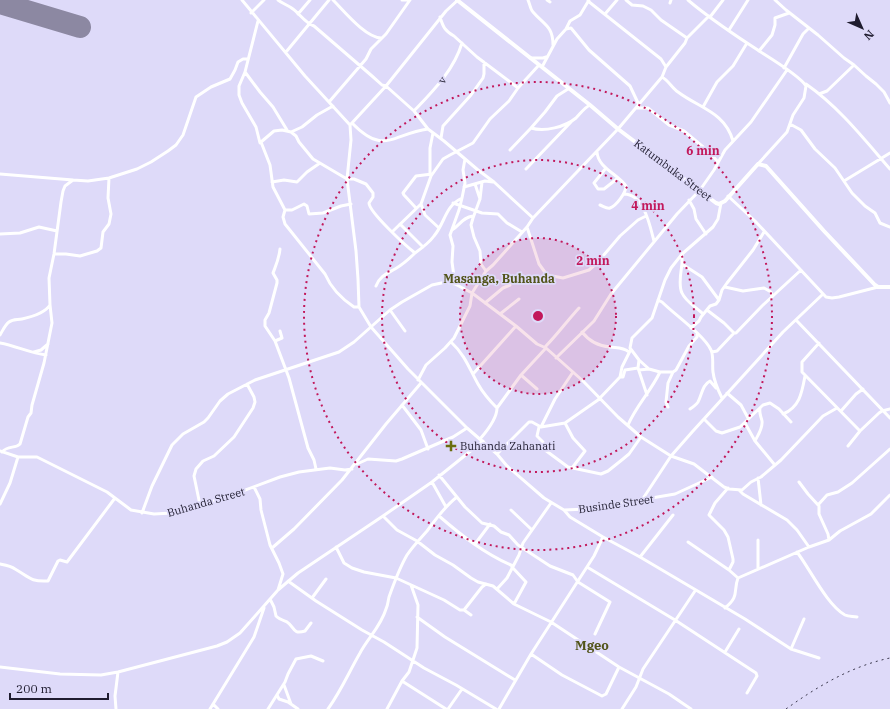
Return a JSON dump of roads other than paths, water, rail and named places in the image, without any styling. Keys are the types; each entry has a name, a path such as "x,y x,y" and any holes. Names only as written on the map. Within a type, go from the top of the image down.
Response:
{"main road":[{"name":"Katumbuka Street","path":"457,0 590,105 618,129 716,203 725,201 758,164"},
{"path":"758,164 766,166 824,231 878,288 890,287"}],"street":[{"path":"242,0 251,13 305,76 351,124 367,136 379,141 394,139 419,130 428,129"},
{"path":"251,13 264,0"},
{"path":"278,0 282,4 292,8 308,24 314,26 359,66 382,85 386,86 414,111 428,129 494,182 533,218"},
{"path":"282,4 285,0"},
{"path":"298,14 310,0"},
{"path":"286,52 329,0"},
{"path":"333,0 366,31 374,37 381,38"},
{"path":"402,0 409,0"},
{"path":"329,102 366,58 371,49 389,30 409,0"},
{"path":"258,21 245,72 239,86 239,95 255,126 260,143 270,166 272,182 285,210 283,214 285,224 326,274 331,286 344,300 354,307 359,307 358,278 351,204 347,179 351,124 386,86 440,17 457,0"},
{"path":"528,0 534,12 550,30 553,45"},
{"path":"416,208 404,195 404,193 416,176 431,174 446,157 476,140 490,119 540,66 548,56 553,45 574,18 580,15 589,0 651,50 666,67"},
{"path":"606,14 618,0"},
{"path":"626,0 632,5 643,6 651,10 661,20 687,38"},
{"path":"688,0 819,94 855,128 890,170"},
{"path":"272,548 305,518 356,465 420,381 426,365 451,342 470,306 472,292 483,278 486,271 527,227 533,218 618,129 662,77 666,67 685,43 687,38 710,16 723,0"},
{"path":"729,30 748,0"},
{"path":"775,0 876,84 884,92 890,103"},
{"path":"610,18 612,8"},
{"path":"759,51 772,34 776,25 775,18 790,13"},
{"path":"440,17 444,30 518,88"},
{"path":"574,18 572,28 589,50 630,86 639,104"},
{"path":"566,29 572,28"},
{"path":"556,358 595,319 611,294 654,241 688,200 700,190 725,150 751,122 785,69 803,34 810,28"},
{"name":"v","path":"414,111 442,81 460,52 462,43"},
{"path":"703,107 717,82 733,66 747,43"},
{"path":"530,58 543,58 548,56"},
{"path":"0,174 88,181 109,178 137,169 152,162 176,145 183,135 196,97 211,87 230,78 238,62 248,59"},
{"path":"441,138 443,126 471,95 483,78 484,62"},
{"path":"819,94 827,91 854,65"},
{"path":"245,72 273,107 287,130"},
{"path":"662,77 676,91 703,107 726,124 733,141"},
{"path":"758,164 784,136 793,115 804,98 806,90 804,83"},
{"path":"510,150 545,112 557,96 568,89"},
{"path":"526,169 585,108 590,105"},
{"path":"291,132 302,127 317,115 333,106"},
{"path":"636,108 648,108 669,125 684,131 708,151 718,162"},
{"path":"531,128 554,128 572,121"},
{"path":"790,124 802,130 815,149 832,165 852,193 865,206 875,213 880,222 890,227"},
{"path":"260,143 274,131 287,130 296,136 313,160 347,179 354,179 368,185 374,195 369,203 369,207 392,232 415,253"},
{"path":"392,232 421,204 431,174 430,148 433,132"},
{"path":"597,152 599,160 626,186 624,194 610,208 600,205"},
{"path":"844,181 890,153"},
{"path":"456,284 452,262 453,246 450,236 460,206 465,183 463,170 465,159"},
{"path":"272,182 284,180 297,182 307,172 320,163"},
{"path":"606,168 594,183 598,189 604,189 618,178"},
{"path":"54,254 80,256 97,251 101,248 103,232 109,224 111,214 108,198 109,178"},
{"path":"1,452 9,447 18,446 22,442 28,418 31,413 32,404 46,355 52,322 49,278 63,191 65,186 73,180"},
{"path":"464,187 482,182 494,182"},
{"path":"482,182 480,198 471,223 480,251 481,264 486,271"},
{"path":"475,184 480,198"},
{"path":"624,194 631,194 637,198 646,216 654,241"},
{"path":"728,196 755,221 828,298 835,298 878,288"},
{"path":"376,286 380,279 397,268 434,237 453,203 462,198"},
{"path":"688,200 694,209 696,219 706,234"},
{"path":"453,203 482,213 498,214 507,223 522,232"},
{"path":"620,377 622,367 630,351 632,338 652,318 667,274 682,254 706,234 716,223 721,203"},
{"path":"285,210 292,210 304,204 307,206 309,214 326,212 351,204"},
{"path":"421,204 426,215 439,228"},
{"path":"452,230 467,217 473,216"},
{"path":"527,227 542,269 547,275 563,278 593,267 620,236 638,220 646,216"},
{"path":"400,224 423,247"},
{"path":"0,234 20,233 39,227 57,231"},
{"path":"691,328 699,321 707,310 719,300 731,276 753,250 764,232"},
{"path":"280,250 278,261 275,265 273,273 277,283 269,313 264,323 275,341 286,370 308,448 314,460 316,469"},
{"path":"682,254 680,278 681,292 703,314"},
{"path":"682,264 702,277 719,300"},
{"path":"712,352 716,351 734,333 736,333 801,270"},
{"path":"142,513 152,486 172,445 184,434 204,422 220,401 228,394 247,384 339,352 350,345 390,310 402,302 432,285 446,282 456,284 472,292 537,344 545,348 573,372 641,437 671,456 694,464 728,488 739,490 761,505 780,515 793,525 809,547"},
{"path":"485,303 503,288 510,285"},
{"path":"725,287 732,287 743,291 764,288 771,292 772,297"},
{"path":"642,500 671,456 783,332 823,294"},
{"path":"500,314 519,299"},
{"path":"658,300 691,328 710,348 712,352 713,374 717,389"},
{"path":"0,335 10,321 25,318 47,310 50,305"},
{"name":"Businde Street","path":"359,307 371,328 394,355 467,428 482,440 507,466 544,498 564,510 580,510 675,494 712,477"},
{"path":"0,667 83,676 101,675 118,672 217,646 240,634 278,590 288,581 314,561 432,482 482,440 497,412 497,408 521,375 554,339 564,324 579,308"},
{"path":"390,310 405,331"},
{"path":"707,310 734,333"},
{"path":"796,320 890,418"},
{"path":"473,374 516,326"},
{"path":"275,341 282,338 280,331"},
{"path":"582,332 586,337 598,345 622,348 630,351 649,369"},
{"path":"668,407 666,402 668,383 673,372 676,370 697,337 697,334"},
{"path":"451,342 467,362 485,394 497,408"},
{"path":"0,343 33,353 46,355"},
{"path":"819,343 801,363 801,370 805,376 860,431"},
{"path":"33,353 41,350 48,344"},
{"path":"639,360 638,369 647,395"},
{"path":"497,454 529,422 532,422 540,427 566,423 600,398 620,377 623,377 625,370 649,369 660,372 673,372"},
{"path":"573,372 554,399 540,427 537,436 543,442 545,450 572,468 600,474 606,473 618,464 629,454 641,437"},
{"path":"628,425 660,372"},
{"path":"521,375 537,389"},
{"path":"784,414 790,410 800,397 805,376"},
{"path":"690,409 698,402 708,381 710,381 717,389 722,398"},
{"path":"200,506 194,476 196,469 203,461 214,456 234,436 253,408 255,402 254,397 247,384"},
{"path":"841,411 856,394 863,389"},
{"path":"727,393 741,405 748,418"},
{"path":"704,419 716,431 719,432 740,427 748,418 765,404 770,403 784,414 791,422"},
{"path":"402,405 422,430 428,449"},
{"path":"755,441 762,424 759,411 760,408"},
{"path":"739,490 745,488 758,478 792,449 823,416 837,408"},
{"path":"848,446 860,431 882,411 890,409"},
{"path":"566,423 573,438 586,451 572,468"},
{"path":"745,423 755,441 774,464"},
{"path":"356,465 368,459 396,461 428,449 455,436 467,428"},
{"path":"818,505 828,495 845,488 855,481 890,449"},
{"name":"Buhanda Street","path":"1,452 18,457 37,458 98,487 131,510 142,513 164,514 200,506 280,477 316,469 352,469"},
{"path":"363,455 368,459"},
{"path":"0,504 10,483 18,457"},
{"path":"439,475 466,509 482,523 490,524 502,533 509,535 514,542 521,547 550,566 572,575 578,582 610,602 595,634"},
{"path":"758,478 761,505"},
{"path":"432,482 446,507"},
{"path":"800,482 820,508 819,514 828,534 829,540"},
{"path":"254,487 260,499 261,510 272,548 283,574 278,590"},
{"path":"728,488 709,515 724,530 728,537 733,559 729,570"},
{"path":"738,578 758,568 829,540 840,531 871,514 890,496"},
{"path":"324,709 328,709 340,692 354,667 359,654 373,635 386,609 396,578 416,540 420,538 446,507 457,497"},
{"path":"0,564 14,568 32,580 48,581 58,561 60,560 67,562 115,498"},
{"path":"497,589 507,578 519,555 521,547 551,503"},
{"path":"511,510 532,529"},
{"path":"564,510 570,516 603,537 640,557 791,649 819,658"},
{"path":"640,557 673,514"},
{"path":"383,516 393,527 416,540 435,555 478,582 482,587"},
{"path":"439,516 464,538 513,566 526,582 514,604"},
{"path":"475,544 490,524"},
{"path":"499,709 531,654 578,582 603,537"},
{"path":"758,540 758,568"},
{"path":"688,542 729,570 738,578"},
{"path":"336,547 344,563 352,568 364,572 396,578 444,600 471,615"},
{"path":"797,552 835,606 847,616 858,617"},
{"path":"587,567 675,620 757,674 747,693"},
{"path":"725,608 730,604 735,596 738,578"},
{"path":"312,598 326,579"},
{"path":"288,581 312,598 413,660 431,673 462,689 489,707 496,709"},
{"path":"478,582 488,584 497,589 514,604 552,622 619,667 668,694 691,709"},
{"path":"464,610 482,587 485,584 488,584"},
{"path":"387,709 402,681 409,672 417,648 418,605 411,585"},
{"path":"622,709 636,687 643,669 695,591"},
{"path":"270,599 276,616 289,624 294,630 300,632 306,631 311,623"},
{"path":"210,709 254,637 264,606"},
{"path":"418,617 445,637 515,680"},
{"path":"791,649 804,619"},
{"path":"724,652 739,629"},
{"path":"531,654 562,675 602,696 606,694 619,667"},
{"path":"268,709 284,685 296,659 311,656 323,661"},
{"path":"116,709 114,703 116,677 118,672"},
{"path":"402,681 447,709 462,689"},
{"path":"284,685 291,704"},
{"path":"277,695 279,699 298,709"},
{"path":"213,704 218,709"}],"railway":[{"path":"786,709 810,692 836,678 862,666 890,658"}],"place":[{"name":"Buhanda Zahanati","path":"451,446"}],"district":[{"name":"Masanga, Buhanda","path":"499,279"},
{"name":"Mgeo","path":"592,645"}]}
